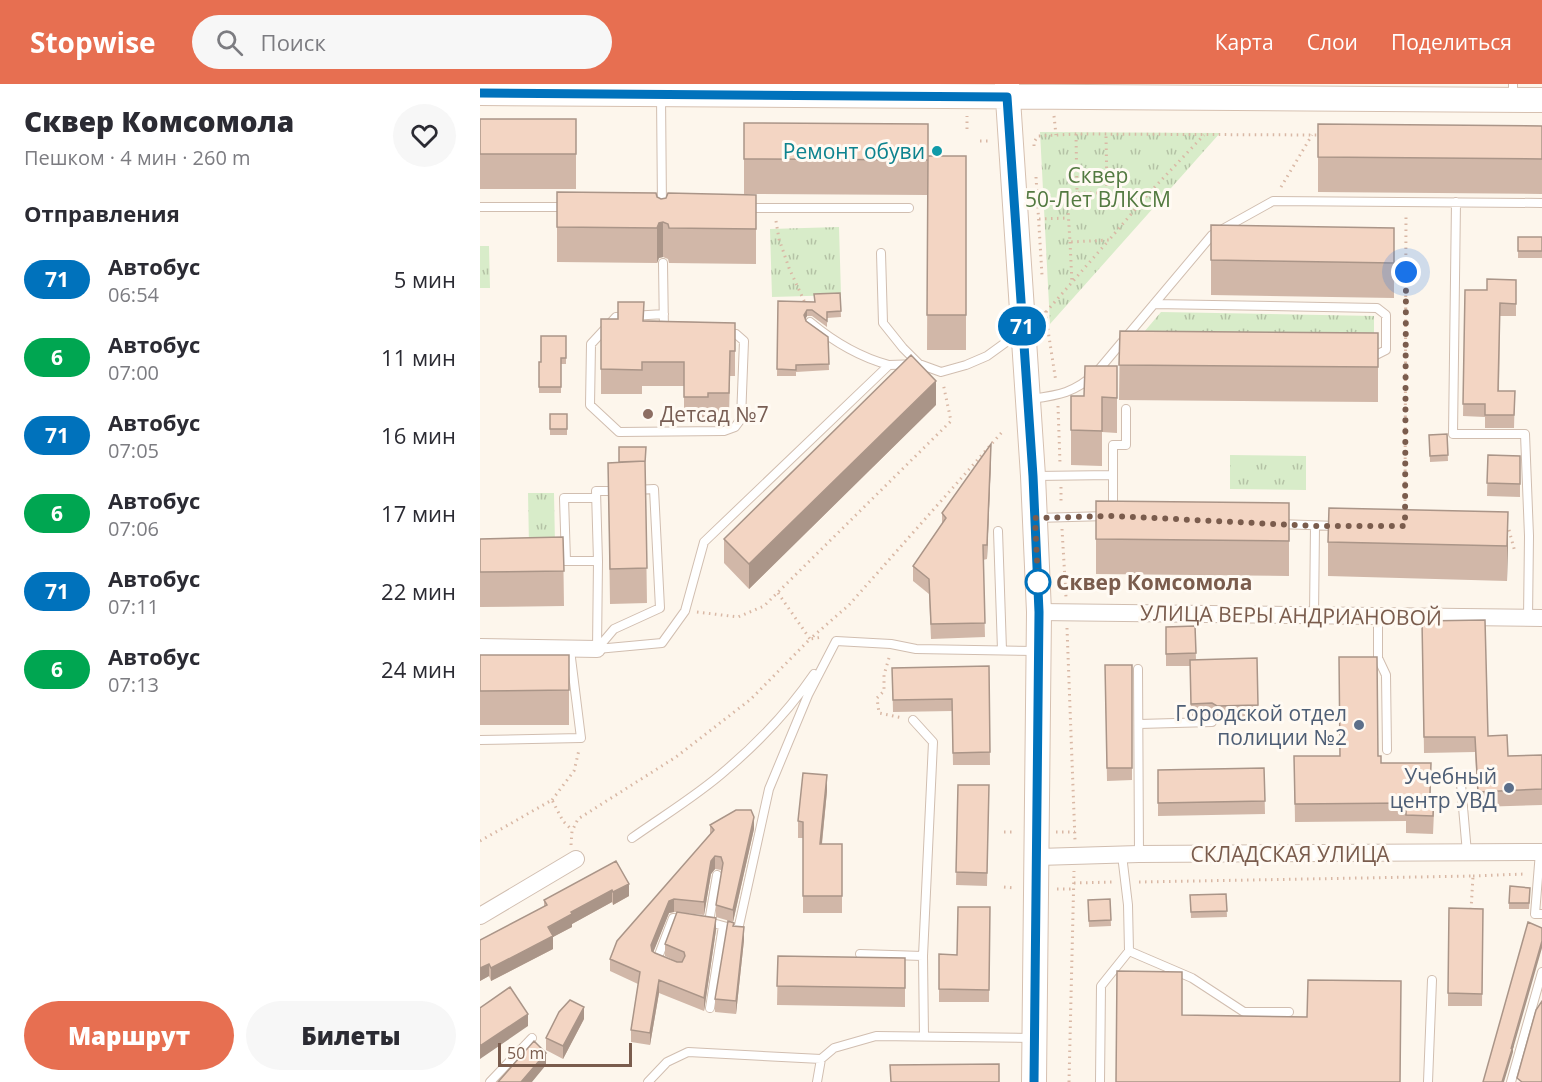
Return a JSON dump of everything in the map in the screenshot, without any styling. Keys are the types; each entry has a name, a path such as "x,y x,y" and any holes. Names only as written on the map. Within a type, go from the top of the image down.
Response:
{"main road":[{"path":"1007,90 1033,476 1039,612 1034,1082"},
{"path":"480,93 661,94 1007,90 1513,92 1542,100"}],"street":[{"name":"УЛИЦА ВЕРЫ АНДРИАНОВОЙ","path":"1039,612 1535,618"},
{"path":"480,647 597,649"},
{"name":"СКЛАДСКАЯ УЛИЦА","path":"1038,857 1139,854 1541,852"},
{"path":"480,916 576,859"}],"lane":[{"path":"661,94 662,218"},
{"path":"1027,399 1067,393 1083,385 1096,373 1212,235 1274,201 1542,203"},
{"path":"1456,202 1454,434 1525,434 1535,618"},
{"path":"480,207 571,207"},
{"path":"651,207 673,207"},
{"path":"740,207 909,207"},
{"path":"881,253 883,323 919,364"},
{"path":"663,263 664,333 676,333"},
{"path":"1154,304 1377,308 1386,315 1386,350 1376,355 1353,355"},
{"path":"664,314 616,317 591,344 590,405 620,432 724,431 735,427 741,419 744,341 736,334 712,333"},
{"path":"810,322 827,337 846,349 889,364 919,364 941,372 987,356 1023,330"},
{"path":"1112,354 1123,354"},
{"path":"597,649 662,643 685,611 704,542 889,364"},
{"path":"1113,516 1113,445 1126,445 1126,409"},
{"path":"1033,476 1113,475"},
{"path":"654,489 660,608 614,628 597,649 596,491 654,489"},
{"path":"566,561 564,498 596,498"},
{"path":"1035,518 1125,516"},
{"path":"1267,523 1348,526"},
{"path":"1314,616 1315,526"},
{"path":"998,531 1002,650"},
{"path":"544,561 598,561"},
{"path":"1378,617 1378,658 1386,675 1387,750"},
{"path":"836,641 891,644 916,649 1039,651"},
{"path":"632,838 726,771 801,693 836,641"},
{"path":"672,966 657,960 673,918 709,922 738,930 769,789 808,695 836,641"},
{"path":"480,740 581,738 570,650"},
{"path":"1138,669 1139,854"},
{"path":"913,720 933,742 923,956 924,1036"},
{"path":"1138,724 1212,722"},
{"path":"1461,784 1468,854"},
{"path":"1541,852 1535,914 1542,914"},
{"path":"1100,1082 1101,986 1129,951 1128,905 1122,855"},
{"path":"709,922 717,875"},
{"path":"710,1008 723,926"},
{"path":"1129,951 1192,978 1244,1012 1289,1012"},
{"path":"860,954 923,956"},
{"path":"1511,1082 1542,972"},
{"path":"1428,1082 1432,980"},
{"path":"818,1082 821,1059 834,1048 876,1036 1035,1038"},
{"path":"490,1082 532,1038"},
{"path":"648,1082 667,1062 688,1052 821,1059"}],"path":[{"path":"1076,134 1077,194"},
{"path":"1034,153 1034,142 1038,136 1076,134 1324,135"},
{"path":"1106,135 1107,193"},
{"path":"1045,313 1149,192 1204,135"},
{"path":"1274,201 1312,135"},
{"path":"1036,175 1043,278"},
{"path":"1072,283 1067,194 1149,192"},
{"path":"1405,514 1406,203"},
{"path":"773,208 779,239 789,268 806,301 810,322"},
{"path":"1039,219 1068,218"},
{"path":"1070,242 1109,240"},
{"path":"1044,301 1058,395 1074,856 1069,1082"},
{"path":"685,611 738,617 764,606 951,421 941,372"},
{"path":"576,859 571,845 572,831 578,819 676,757 751,699 810,639 849,605 1003,430"},
{"path":"778,592 810,639"},
{"path":"810,639 826,637 836,641"},
{"path":"891,644 884,675 884,691 877,698 879,713 913,720"},
{"path":"480,840 552,800 574,771 581,738"},
{"path":"552,800 563,821 572,831"},
{"path":"1074,883 1539,874"},
{"path":"1471,912 1473,876"}],"green space":[{"name":"Сквер 50-Лет ВЛКСМ","path":"1040,132 1220,133 1050,324"},
{"path":"839,227 841,295 772,297 770,229"},
{"path":"480,246 489,246 490,288 480,288"},
{"path":"1161,312 1374,316 1374,348 1133,345"},
{"path":"1230,455 1306,456 1306,490 1230,489"},
{"path":"528,493 554,493 555,544 529,545"}],"building":[{"path":"480,119 576,119 576,154 480,154"},
{"path":"744,123 928,124 928,160 744,159"},
{"path":"1318,124 1542,126 1542,159 1318,157"},
{"path":"928,156 966,156 966,315 927,315"},
{"path":"557,192 656,193 661,199 666,198 668,193 756,195 756,229 669,228 668,224 663,222 659,223 657,228 557,227"},
{"path":"1211,225 1394,228 1394,263 1211,260"},
{"path":"1518,237 1542,237 1542,251 1518,251"},
{"path":"1487,279 1516,280 1516,304 1500,303 1498,391 1515,391 1514,415 1485,415 1485,404 1463,404 1465,290 1487,290"},
{"path":"840,293 841,311 827,312 827,321 812,310 807,310 804,315 806,321 828,337 829,364 796,365 796,370 777,369 778,301 815,302 814,294"},
{"path":"618,302 644,302 643,321 735,323 735,351 730,351 729,393 708,393 708,397 684,397 684,362 642,362 642,370 601,369 601,319 618,319"},
{"path":"1120,331 1378,333 1378,367 1119,365"},
{"path":"541,336 566,336 566,358 561,358 561,387 539,387"},
{"path":"911,355 936,381 749,564 724,539"},
{"path":"1085,366 1117,366 1117,398 1102,397 1102,431 1071,430 1071,396 1084,396"},
{"path":"550,414 567,414 567,429 550,429"},
{"path":"1447,434 1448,455 1430,456 1429,435"},
{"path":"991,444 987,545 983,545 985,623 931,624 929,579 913,566 946,518 942,513"},
{"path":"619,447 646,447 645,463 645,461 619,462"},
{"path":"1488,455 1520,456 1520,484 1487,483"},
{"path":"645,461 647,568 610,569 608,463"},
{"path":"1096,501 1289,503 1289,541 1096,539"},
{"path":"1329,508 1508,512 1507,546 1328,542"},
{"path":"563,537 564,571 480,572 480,539"},
{"path":"1485,620 1488,736 1507,735 1508,756 1542,755 1542,789 1478,792 1475,737 1424,737 1422,621"},
{"path":"1195,626 1196,653 1166,654 1166,627"},
{"path":"480,655 569,655 569,690 480,691"},
{"path":"1339,657 1377,657 1378,756 1381,756 1381,763 1431,763 1430,794 1434,794 1433,816 1406,815 1406,803 1295,804 1294,756 1340,756"},
{"path":"1257,658 1258,705 1191,704 1190,660"},
{"path":"1105,665 1132,665 1132,768 1107,768"},
{"path":"989,666 990,752 953,753 952,699 893,700 892,668"},
{"path":"1264,768 1265,801 1158,803 1158,770"},
{"path":"803,773 827,775 820,844 842,844 842,896 803,896 803,822 798,821"},
{"path":"958,785 989,785 987,873 956,872"},
{"path":"736,810 751,810 754,817 733,910 716,905 723,863 721,857 715,856 711,861 704,902 674,899 669,901 651,945 655,953 682,962 684,952 665,944 677,912 716,918 704,998 659,980 650,1033 631,1030 640,972 610,959 617,941 714,830 710,825"},
{"path":"616,861 629,884 613,892 612,890 548,927 553,936 491,968 489,964 480,968 480,940 547,905 544,900"},
{"path":"1510,886 1530,888 1529,903 1509,903"},
{"path":"1226,894 1227,911 1191,912 1190,895"},
{"path":"1110,899 1111,920 1089,921 1088,900"},
{"path":"958,907 990,907 989,990 939,989 939,954 957,955"},
{"path":"1449,908 1483,909 1482,994 1448,993"},
{"path":"728,921 734,923 733,926 744,927 736,1001 715,999"},
{"path":"1528,922 1542,928 1542,941 1511,1049 1513,1046 1502,1082 1483,1082"},
{"path":"778,956 905,958 905,988 777,986"},
{"path":"1117,971 1182,972 1182,1015 1307,1017 1308,980 1401,981 1400,1082 1116,1082"},
{"path":"510,987 528,1014 480,1046 480,1008"},
{"path":"570,1000 584,1007 563,1046 546,1038 559,1012"},
{"path":"1542,1001 1542,1082 1522,1082 1517,1078 1536,1010"},
{"path":"534,1041 546,1053 521,1082 498,1082"},
{"path":"999,1064 999,1082 891,1082 890,1065"}],"bus line":[{"name":"71","path":"480,93 1007,97 1033,476 1039,612 1034,1082"}],"place":[{"name":"Ремонт обуви","path":"937,151"},
{"name":"Детсад №7","path":"648,414"},
{"name":"Сквер Комсомола","path":"1038,582"},
{"name":"Городской отдел полиции №2","path":"1359,725"},
{"name":"Учебный центр УВД","path":"1509,788"}],"route":[{"path":"1038,582 1035,518 1113,516 1315,526 1405,526 1406,272"}]}
